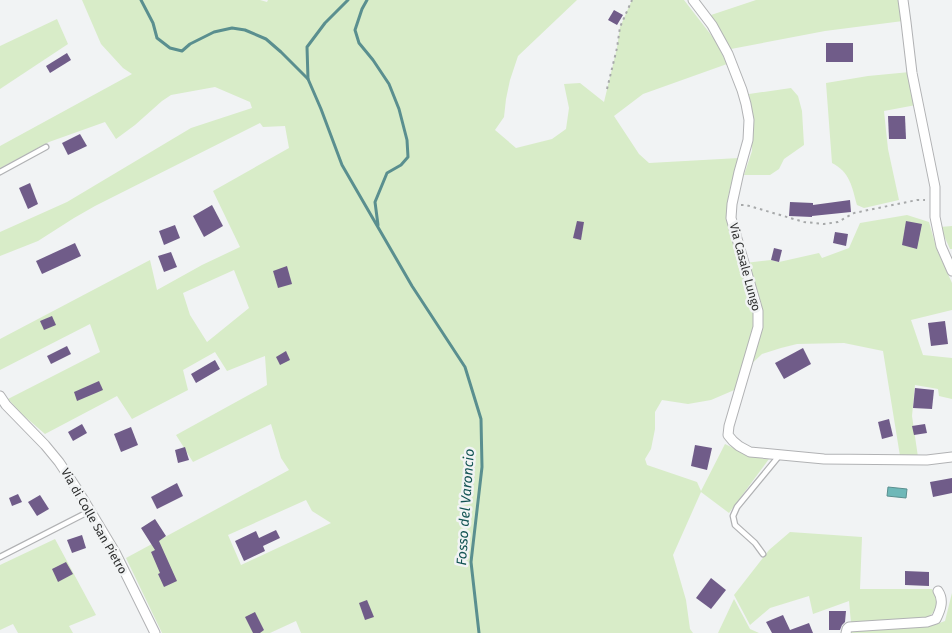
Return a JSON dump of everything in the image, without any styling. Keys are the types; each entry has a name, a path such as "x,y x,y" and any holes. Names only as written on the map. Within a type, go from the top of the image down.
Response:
{"street":[{"name":"Via Casale Lungo","path":"693,0 712,25 728,54 746,104 749,120 748,140 738,172 731,218 758,311 758,327 728,426 728,434 739,446 750,452 824,459 927,460 952,457"},
{"path":"903,0 912,73 935,188 935,217 942,246 952,272"},
{"name":"Via di Colle San Pietro","path":"0,396 6,405 59,462 115,552 155,633"},
{"path":"846,633 850,627 927,622 936,619 942,603 938,591"}],"lane":[{"path":"0,172 46,147"},
{"path":"763,554 755,543 735,525 733,516 737,507 780,455"},
{"path":"0,558 90,511"}],"path":[{"path":"607,89 620,28 632,0"},
{"path":"732,204 804,222 824,224 838,222 854,213 917,200 935,200"}],"green space":[{"path":"82,0 260,0 267,2 268,0 577,0 518,56 510,80 504,117 495,130 516,148 552,139 566,129 569,108 564,84 580,83 604,102 620,27 632,0 684,0 715,40 727,64 643,94 614,116 639,154 649,163 739,158 729,191 727,216 728,225 734,229 745,263 771,260 779,262 819,253 822,258 849,248 860,223 907,215 929,222 937,250 952,283 952,310 911,320 923,355 952,358 952,399 939,396 938,389 915,385 912,416 918,457 900,456 883,351 844,343 797,344 762,354 746,369 739,388 711,400 688,404 662,400 655,412 655,429 651,449 645,459 647,465 697,482 701,491 725,444 752,457 769,459 729,513 701,492 673,555 686,600 690,629 693,633 301,633 296,621 270,633 162,633 126,558 289,470 281,458 271,424 193,462 176,435 267,385 265,356 227,371 215,352 183,370 188,390 132,419 117,396 45,434 8,399 100,352 90,324 0,370 0,339 150,260 157,290 240,247 213,191 289,148 285,126 263,127 260,123 95,206 38,241 0,256 0,232 67,202 191,128 252,108 250,102 215,87 171,95 116,139 105,122 49,142 0,168 0,146 132,74 123,68 101,44","holes":["234,270 249,308 207,342 190,315 183,293","306,500 312,511 331,523 241,565 228,535"]},
{"path":"756,0 899,0 903,21 825,31 731,49 711,15"},
{"path":"57,19 68,44 0,89 0,46"},
{"path":"910,72 916,105 884,111 888,149 899,200 864,208 857,205 847,175 832,163 826,83"},
{"path":"791,88 798,96 802,111 804,145 784,159 779,169 770,175 744,175 752,151 752,116 749,94"},
{"path":"952,226 952,249 950,249 940,227"},
{"path":"790,532 862,537 860,589 932,589 938,600 935,610 925,619 851,623 849,601 813,614 809,596 770,608 750,625 734,595 769,550"},
{"path":"55,539 96,615 69,626 73,633 18,633 13,624 0,630 0,565"},
{"path":"952,593 952,633 850,633 856,630 934,625 945,621"},
{"path":"734,599 750,629 759,633 718,633"}],"water":[{"path":"888,487 907,489 906,498 887,496"}],"building":[{"path":"614,10 623,15 617,25 608,20"},
{"path":"826,43 853,43 853,62 826,62"},
{"path":"67,53 71,60 50,73 46,66"},
{"path":"888,116 905,116 906,139 889,139"},
{"path":"80,134 87,146 68,155 62,143"},
{"path":"30,183 38,204 28,209 19,188"},
{"path":"850,200 851,212 812,217 789,216 790,202 813,203 813,205"},
{"path":"212,205 223,226 204,237 193,216"},
{"path":"577,221 584,222 581,240 573,238"},
{"path":"906,221 922,224 917,249 902,245"},
{"path":"175,225 180,238 164,245 159,231"},
{"path":"835,232 848,234 846,246 833,243"},
{"path":"75,243 81,256 42,274 36,261"},
{"path":"774,248 782,250 779,262 771,260"},
{"path":"171,252 177,267 164,272 158,256"},
{"path":"287,266 292,284 278,288 273,271"},
{"path":"52,316 56,325 44,330 40,321"},
{"path":"945,321 948,344 931,346 928,323"},
{"path":"67,346 71,354 51,364 47,356"},
{"path":"803,348 811,364 784,379 775,363"},
{"path":"286,351 290,360 280,365 276,357"},
{"path":"215,360 220,369 196,383 191,374"},
{"path":"99,381 103,390 77,401 74,392"},
{"path":"915,388 934,390 932,409 913,408"},
{"path":"889,419 893,436 882,439 878,422"},
{"path":"82,424 87,433 73,441 68,432"},
{"path":"925,424 927,433 914,435 912,426"},
{"path":"131,427 138,445 121,452 114,434"},
{"path":"695,445 712,448 707,470 691,466"},
{"path":"185,447 189,460 178,463 175,450"},
{"path":"952,478 952,493 933,497 930,482"},
{"path":"177,483 183,496 157,509 151,497"},
{"path":"18,494 22,502 12,506 9,498"},
{"path":"40,495 49,509 37,516 28,502"},
{"path":"155,519 166,536 159,541 177,581 164,587 151,552 155,550 141,528"},
{"path":"276,530 280,538 263,546 265,551 244,561 235,541 256,531 259,538"},
{"path":"82,535 86,548 72,553 67,540"},
{"path":"66,562 73,574 58,582 52,569"},
{"path":"905,571 929,572 929,586 905,585"},
{"path":"711,578 726,590 711,609 696,598"},
{"path":"367,600 374,617 365,620 359,603"},
{"path":"829,611 846,611 845,622 840,630 829,630"},
{"path":"255,612 264,630 260,633 253,633 245,617"},
{"path":"783,615 790,630 809,623 813,633 772,633 766,622"}],"waterway":[{"name":"Fosso del Varoncio","path":"141,0 153,23 157,38 170,48 182,51 190,44 214,32 232,28 245,30 266,39 308,79"},
{"name":"Fosso del Varoncio","path":"348,0 325,23 307,47 308,79 342,165 412,286 465,367 481,419 482,467 471,562 479,633"},
{"name":"Fosso del Varoncio","path":"367,0 355,30 359,43 389,84 399,109 407,140 408,157 401,165 387,173 375,202 378,225"}]}
